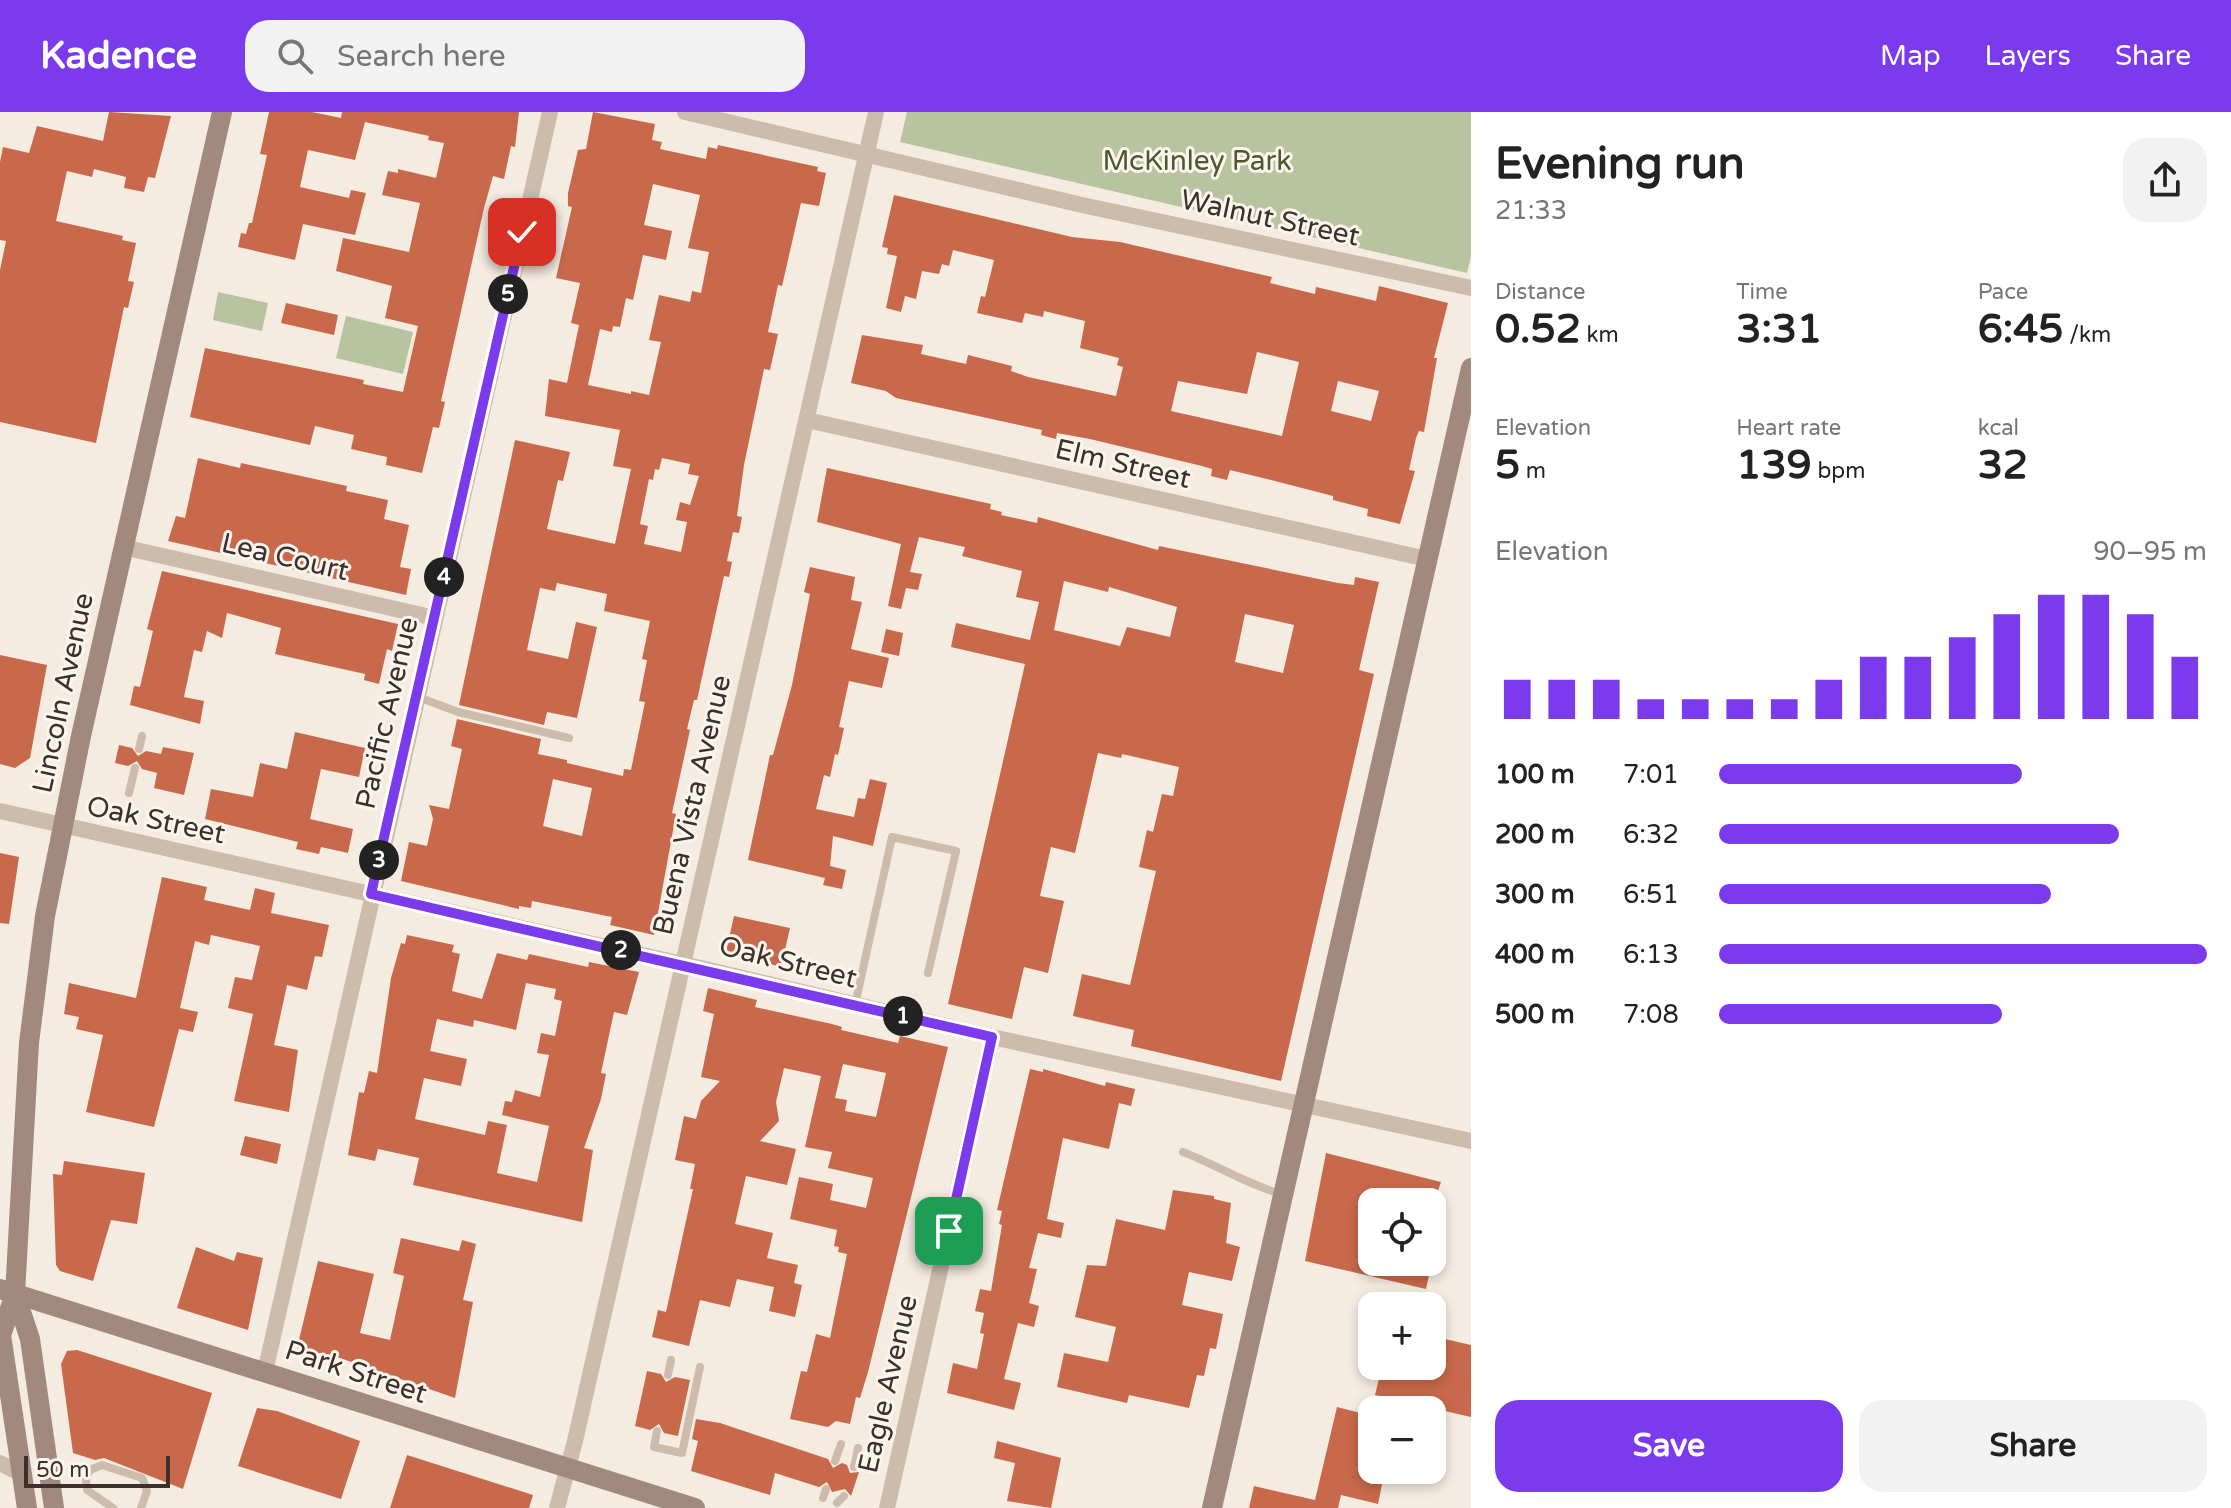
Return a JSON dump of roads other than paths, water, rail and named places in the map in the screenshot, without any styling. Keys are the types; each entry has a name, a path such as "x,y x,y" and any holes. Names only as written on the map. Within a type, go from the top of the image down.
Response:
{"main road":[{"name":"Lincoln Avenue","path":"8,1291 29,1043 45,916 123,547 222,112"},
{"path":"1212,1508 1471,368"},
{"path":"8,1291 1,1336 27,1508"},
{"path":"8,1291 30,1339 54,1508"},
{"name":"Park Street","path":"8,1291 695,1508"}],"street":[{"name":"Pacific Avenue","path":"265,1372 550,112"},
{"name":"Walnut Street","path":"685,112 1082,205 1471,288"},
{"name":"Buena Vista Avenue","path":"557,1508 876,112"},
{"name":"Elm Street","path":"807,420 1427,559"},
{"name":"Lea Court","path":"123,547 435,618"},
{"name":"Oak Street","path":"0,811 683,964 992,1037 1471,1141"},
{"name":"Eagle Avenue","path":"887,1508 992,1037"},
{"path":"0,1463 21,1474"}],"lane":[{"path":"417,697 458,712 569,738"},
{"path":"139,749 142,736"},
{"path":"129,793 135,768"},
{"path":"855,1005 892,837 956,851 928,973"},
{"path":"1183,1152 1220,1166 1250,1185 1282,1195"},
{"path":"668,1375 671,1360"},
{"path":"657,1431 654,1447 682,1453 700,1367"},
{"path":"835,1461 841,1444"},
{"path":"854,1467 858,1448"},
{"path":"113,1508 87,1490 86,1477 95,1467 102,1465 142,1478 147,1491 141,1508"}],"park label":[{"name":"McKinley Park","path":"1197,161"}]}
